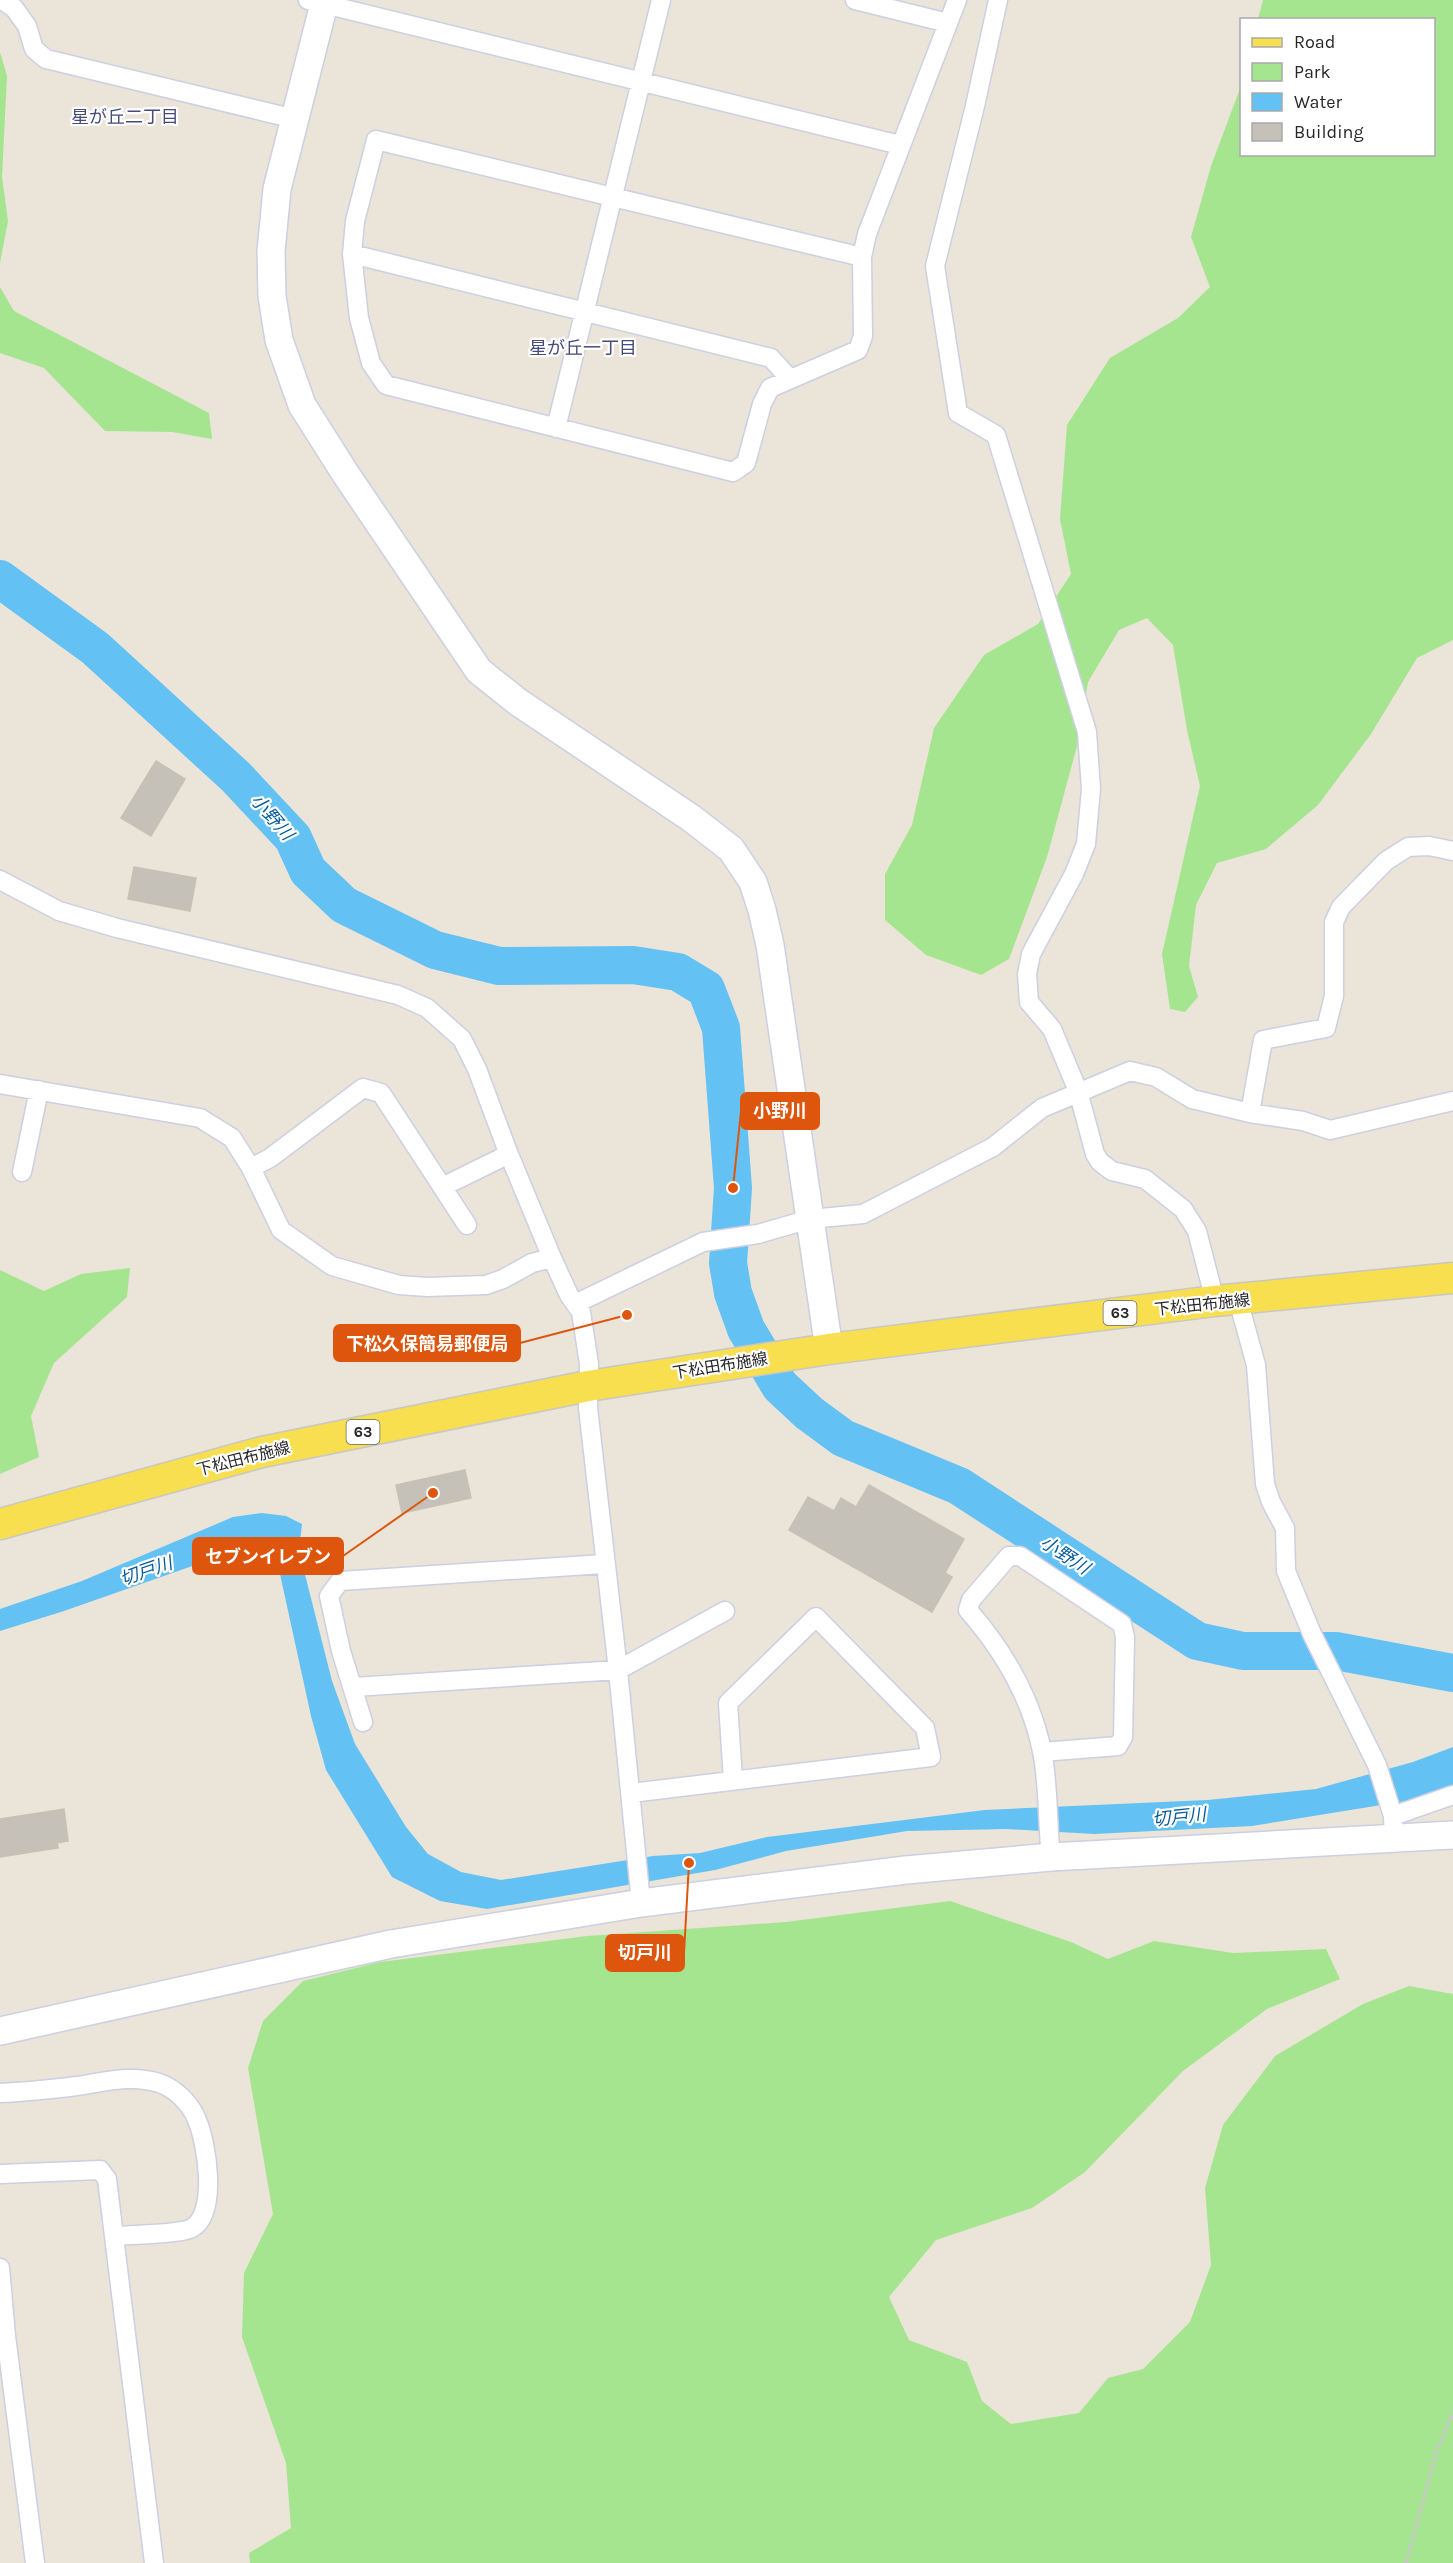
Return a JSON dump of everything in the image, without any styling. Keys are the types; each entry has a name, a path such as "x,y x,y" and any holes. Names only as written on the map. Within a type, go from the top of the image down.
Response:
{"main road":[{"name":"下松田布施線","path":"0,1524 262,1452 588,1386 828,1349 1226,1301 1453,1278"}],"street":[{"path":"2,0 14,8 27,26 34,50 46,59 295,119"},
{"path":"556,428 661,0"},
{"path":"855,0 948,23"},
{"path":"862,257 376,140 355,221 352,254 359,318 371,363 386,385 733,472 746,463 762,404 770,388 858,350 863,336 862,257 867,234 957,0"},
{"path":"998,0 975,106 935,266 958,413 996,435 1087,732 1091,789 1086,844 1074,874 1031,954 1027,974 1029,1002 1052,1029 1078,1091 1095,1154 1100,1162 1112,1171 1145,1179 1183,1209 1197,1231 1256,1365 1265,1484 1271,1502 1285,1528 1286,1571 1312,1634 1377,1765 1392,1821"},
{"path":"828,1349 770,945 753,882 731,849 691,818 518,702 479,671 454,637 302,405 279,340 272,296 271,251 277,189 295,119 319,1 900,145"},
{"path":"352,254 771,358 789,378"},
{"path":"1250,1113 1263,1040 1326,1028 1334,996 1334,922 1341,907 1386,861 1408,847 1429,846 1453,851"},
{"path":"0,880 59,911 117,928 398,995 427,1008 462,1039 477,1069 552,1258 569,1295 581,1312 589,1364 588,1408 604,1564 618,1670 640,1897"},
{"path":"577,1304 703,1242 758,1234 810,1219 863,1214 993,1147 1042,1108 1130,1071 1156,1077 1192,1099 1250,1113 1302,1121 1330,1130 1453,1101"},
{"path":"0,1084 200,1118 232,1138 251,1168 281,1230 332,1266 399,1285 439,1287 486,1285 503,1279 532,1263 552,1258"},
{"path":"251,1168 270,1158 363,1088 381,1093 467,1225"},
{"path":"22,1173 39,1090"},
{"path":"442,1187 499,1159 508,1152"},
{"path":"1042,1752 1118,1746 1123,1737 1125,1637 1122,1624 1020,1556 1009,1556 971,1600 968,1610 991,1636 1029,1704 1042,1752 1050,1847"},
{"path":"363,1722 341,1651 329,1596 340,1581 604,1564"},
{"path":"354,1687 618,1670 725,1611"},
{"path":"631,1793 931,1757 925,1728 816,1617 728,1703 733,1780"},
{"path":"1392,1821 1453,1795"},
{"path":"0,2031 391,1944 640,1897 906,1870 1050,1847 1392,1821 1453,1835"},
{"path":"0,2093 32,2092 138,2078 161,2083 182,2097 197,2119 207,2156 208,2190 201,2218 191,2229 114,2236"},
{"path":"0,2174 100,2170 107,2179 154,2563"},
{"path":"0,2268 35,2563"}],"path":[{"path":"1406,2563 1436,2454 1453,2411"}],"green space":[{"path":"1263,0 1453,0 1453,640 1417,658 1371,734 1318,805 1266,849 1217,863 1196,905 1189,966 1198,997 1185,1012 1170,1009 1162,954 1200,786 1187,730 1173,645 1147,618 1119,630 1088,682 1077,746 1047,857 1009,959 981,975 926,955 885,920 885,874 912,825 934,728 984,655 1038,624 1071,574 1060,519 1067,425 1110,358 1178,318 1210,287 1191,237 1211,166 1240,89 1240,156 1435,156 1435,18 1258,18"},
{"path":"0,52 7,76 2,177 8,221 0,263"},
{"path":"0,287 14,311 209,413 212,439 172,432 105,431 44,368 0,353"},
{"path":"130,1268 127,1297 54,1363 31,1416 39,1457 0,1474 0,1270 44,1291 81,1274"},
{"path":"950,1901 1071,1942 1108,1959 1154,1941 1233,1953 1326,1949 1340,1979 1267,2009 1183,2071 1085,2172 1032,2208 936,2240 889,2297 909,2340 967,2362 982,2401 1011,2424 1079,2413 1108,2378 1143,2369 1190,2322 1211,2265 1205,2188 1223,2125 1275,2056 1363,2004 1409,1986 1453,1994 1453,2563 250,2563 249,2553 291,2528 286,2463 242,2337 244,2273 273,2214 248,2068 263,2021 303,1981 380,1962 587,1936 786,1922"}],"water":[{"path":"262,1513 286,1516 302,1524 299,1551 332,1681 355,1744 406,1827 428,1854 461,1872 501,1880 653,1856 700,1853 767,1837 985,1810 1208,1800 1316,1789 1413,1762 1453,1747 1453,1785 1406,1801 1252,1826 1094,1834 1007,1829 907,1831 786,1851 715,1870 487,1909 440,1901 392,1877 326,1770 311,1716 280,1574 267,1556 251,1551 235,1551 0,1631 0,1609 82,1581 233,1517"}],"building":[{"path":"156,761 185,779 151,836 121,818"},
{"path":"134,867 196,878 190,911 128,899"},
{"path":"465,1470 471,1498 402,1513 396,1485"},
{"path":"869,1485 964,1539 945,1573 952,1577 932,1612 789,1530 808,1497 834,1511 841,1498 856,1507"},
{"path":"64,1809 68,1841 57,1843 58,1848 0,1857 0,1819"}],"waterway":[{"name":"小野川","path":"0,579 95,648 236,777 293,838 308,871 344,905 435,950 499,966 633,965 678,972 706,989 721,1028 733,1188 728,1263 733,1293 746,1329 780,1386 809,1413 843,1438 959,1486 1197,1641 1243,1651 1336,1651 1453,1673"}],"place":[{"name":"小野川","path":"733,1188"},
{"name":"下松久保簡易郵便局","path":"627,1315"},
{"name":"セブンイレブン","path":"433,1493"},
{"name":"切戸川","path":"689,1863"}],"district":[{"name":"星が丘二丁目","path":"125,117"},
{"name":"星が丘一丁目","path":"583,348"}]}
